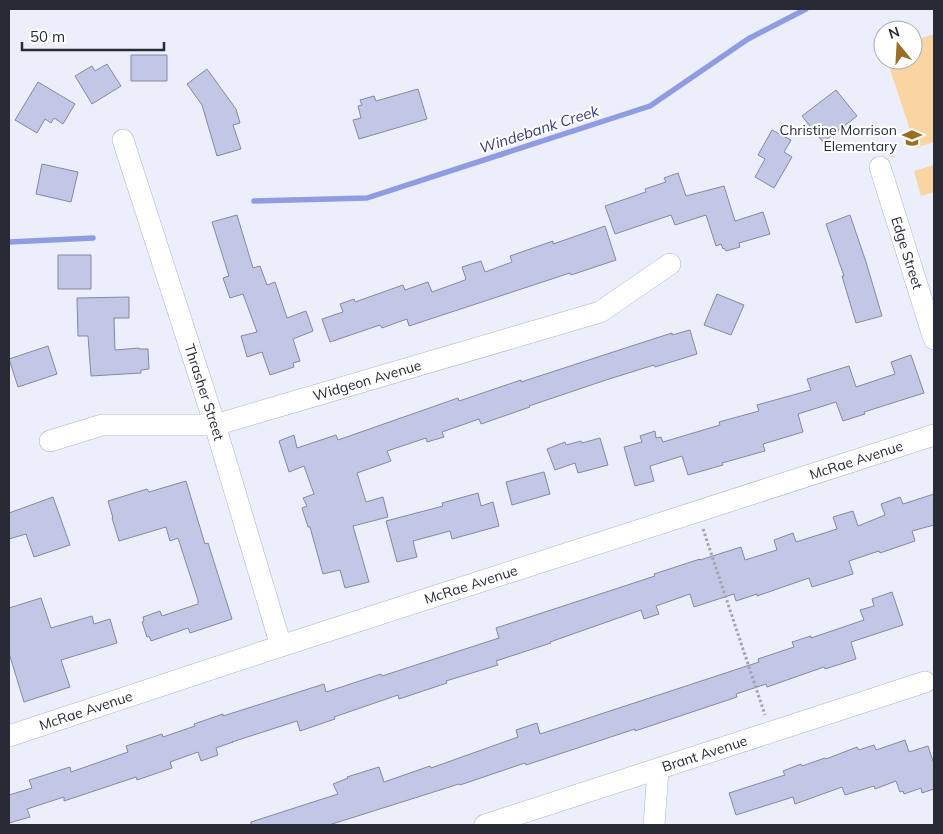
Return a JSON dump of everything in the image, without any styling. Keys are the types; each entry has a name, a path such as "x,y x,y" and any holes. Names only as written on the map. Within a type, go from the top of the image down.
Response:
{"street":[{"name":"Thrasher Street","path":"122,140 215,425 281,646"},
{"name":"Edge Street","path":"880,167 934,339"},
{"name":"Widgeon Avenue","path":"50,441 102,425 215,425 600,312 670,264"},
{"name":"McRae Avenue","path":"9,736 934,435"},
{"name":"Brant Avenue","path":"485,825 925,682"},
{"path":"654,825 658,770"}],"path":[{"path":"697,512 770,733"}],"shaded area":[{"path":"934,34 934,142 916,148 890,70 923,70 923,38"},
{"path":"934,165 934,192 921,196 914,171"}],"building":[{"path":"131,55 167,55 167,81 131,81"},
{"path":"107,64 121,86 92,104 75,76 92,66 95,71"},
{"path":"207,69 236,109 240,123 233,125 241,149 217,156 202,105 187,84"},
{"path":"38,82 75,104 63,124 54,118 51,123 45,119 37,133 15,120"},
{"path":"418,89 427,119 359,139 353,120 361,118 358,106 362,105 360,100 374,96 376,101"},
{"path":"836,90 857,116 823,142 802,116"},
{"path":"772,130 791,140 784,152 792,157 774,188 755,177 765,159 758,155"},
{"path":"42,164 78,172 71,202 36,194"},
{"path":"678,173 686,196 724,186 735,221 763,212 770,234 739,243 740,247 726,251 721,244 716,246 706,215 675,225 671,215 615,234 605,206 646,192 645,189 666,182 664,178"},
{"path":"237,215 253,268 260,266 267,285 275,282 287,318 306,311 313,331 293,339 300,361 293,363 294,367 270,375 262,352 247,357 241,336 257,332 243,294 230,298 223,278 229,276 212,222"},
{"path":"850,215 882,316 856,323 842,276 844,276 826,224"},
{"path":"605,226 616,260 571,275 570,273 409,326 407,319 382,328 380,325 330,342 322,319 343,312 340,304 354,299 355,302 403,285 405,290 428,282 432,292 465,280 462,267 481,261 485,272 512,262 510,256 553,241 553,244"},
{"path":"58,255 91,255 91,289 58,289"},
{"path":"717,294 744,305 731,335 704,325"},
{"path":"129,297 129,318 114,318 115,350 148,349 149,369 141,370 141,373 91,376 88,336 78,336 77,298"},
{"path":"690,330 697,354 606,380 481,424 479,419 442,432 444,437 427,442 426,438 387,451 391,461 357,473 366,502 383,497 388,517 353,526 369,582 345,588 340,570 323,574 310,527 308,527 302,508 307,506 303,498 314,494 304,466 289,472 279,441 294,435 297,448 336,435 338,440 458,398 459,401 672,333 672,335"},
{"path":"48,346 57,374 18,387 9,359"},
{"path":"911,355 924,393 864,412 865,414 843,421 836,402 798,414 803,432 763,444 765,451 688,475 682,456 650,466 654,481 635,486 624,447 642,442 640,436 655,431 656,438 661,437 663,442 720,425 719,422 759,411 757,405 811,390 807,379 849,366 856,387 895,374 891,362"},
{"path":"600,438 608,465 578,473 575,463 555,470 547,449 565,442 566,445"},
{"path":"544,472 550,494 512,505 506,482"},
{"path":"186,481 205,544 208,543 232,619 190,633 188,628 151,641 149,636 147,637 142,622 144,621 143,617 160,611 162,616 198,604 198,600 178,538 170,541 166,527 119,541 108,501 147,489 149,492"},
{"path":"478,493 481,506 493,502 499,526 452,539 450,531 413,541 417,557 397,562 386,521 443,506 442,503"},
{"path":"934,494 934,525 912,531 915,541 849,561 853,574 812,587 809,578 757,596 757,594 736,601 734,594 694,607 690,594 656,606 659,614 644,619 641,610 496,661 498,665 446,681 447,683 399,699 398,695 300,731 297,721 232,742 216,748 218,755 201,761 198,752 170,762 172,768 137,780 136,777 64,801 64,797 27,809 30,817 9,823 9,795 32,788 29,780 70,767 71,772 128,752 126,746 162,734 163,737 223,714 223,716 324,684 326,692 499,638 496,628 655,576 654,574 700,559 741,547 745,560 777,550 774,540 793,533 796,542 837,529 833,517 853,511 858,526 885,515 881,504 900,497 903,504"},
{"path":"53,497 70,545 34,557 26,534 9,539 9,513"},
{"path":"892,592 903,625 851,642 856,659 825,669 824,667 767,687 766,684 736,694 737,697 635,731 635,729 526,765 525,763 329,825 251,825 251,822 338,794 333,784 347,777 379,767 384,782 430,766 431,768 518,737 516,730 537,723 540,734 759,662 758,659 794,647 792,642 811,636 811,638 864,620 860,610 874,606 872,599"},
{"path":"41,598 51,628 92,616 94,624 110,619 117,643 61,660 70,687 24,702 9,653 9,608"},
{"path":"905,740 909,752 928,746 934,764 934,789 922,793 921,788 904,794 903,791 900,792 896,781 875,789 874,786 845,795 842,787 795,804 793,797 736,815 729,793 785,775 783,771 801,764 802,766 826,759 857,747 859,750 874,745 876,750"}],"waterway":[{"name":"Windebank Creek","path":"254,201 367,198 650,106 748,39 806,9"},
{"name":"Windebank Creek","path":"9,242 93,238"}],"place":[{"name":"Christine Morrison Elementary","path":"912,138"}]}
